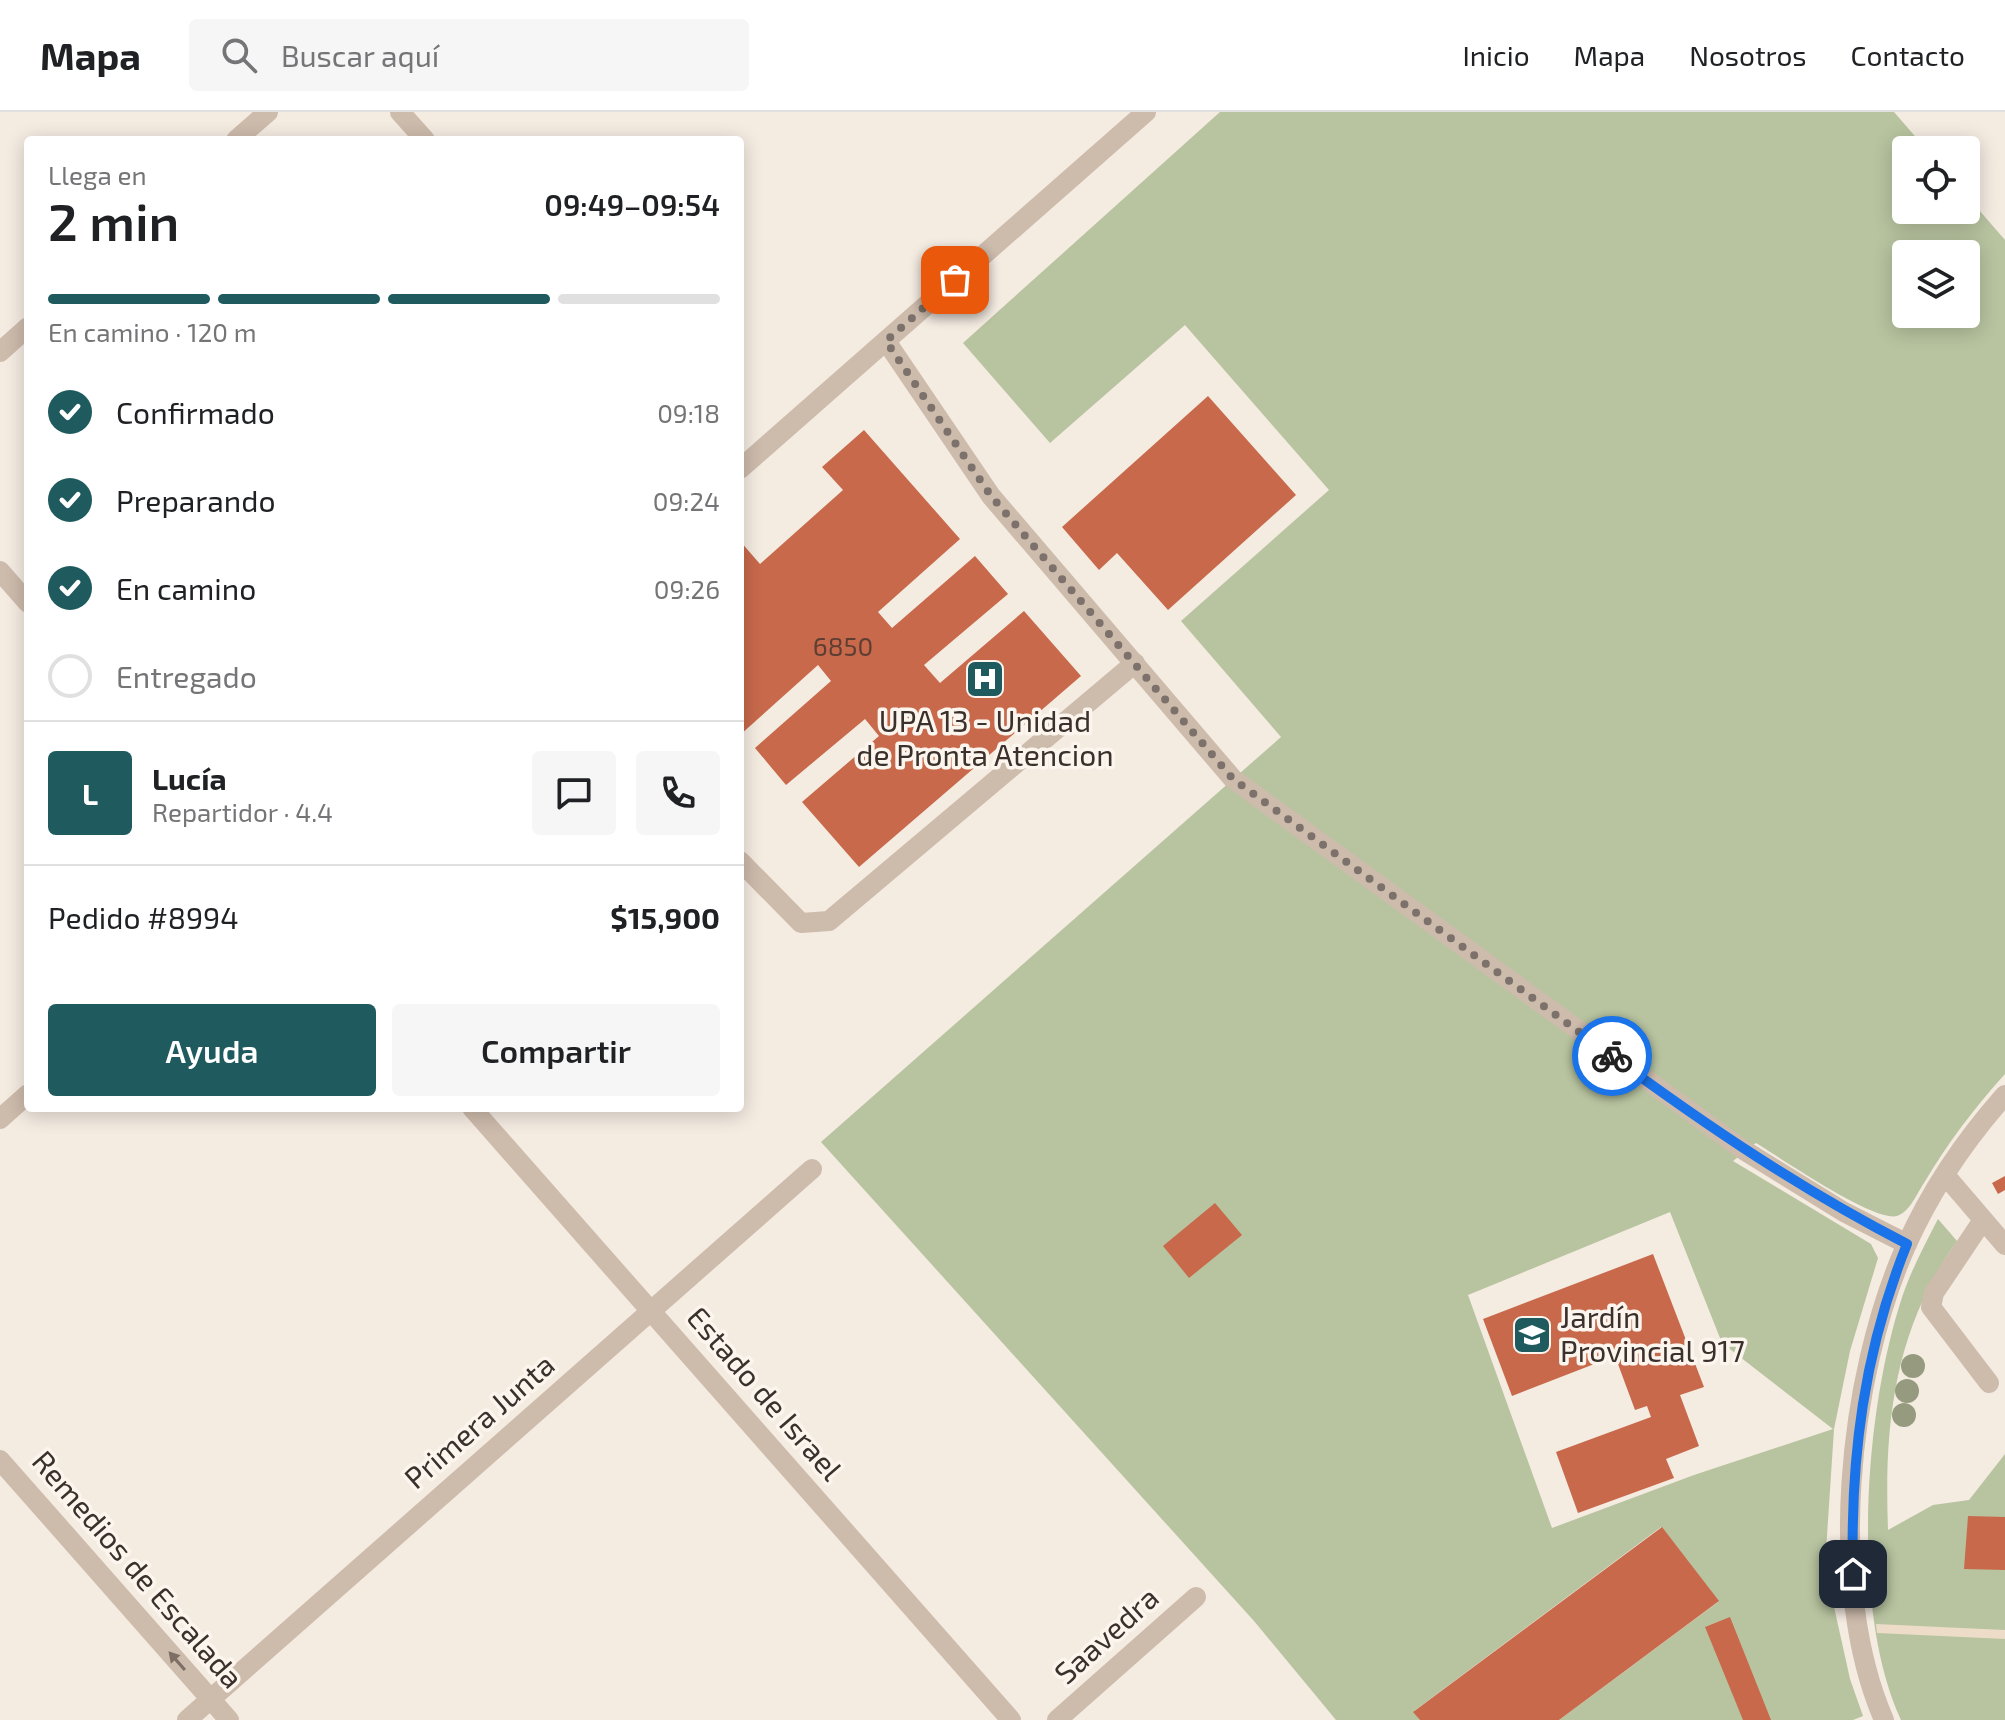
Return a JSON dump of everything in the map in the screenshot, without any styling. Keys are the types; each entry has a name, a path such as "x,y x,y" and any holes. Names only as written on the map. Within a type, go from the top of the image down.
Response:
{"street":[{"path":"241,136 268,112"},
{"path":"400,112 421,136"},
{"path":"744,465 1138,115"},
{"path":"0,352 24,331"},
{"path":"886,341 991,496 1233,779 1730,1141 1844,1212 1907,1244"},
{"path":"0,571 24,598"},
{"path":"744,865 801,923 829,921 1135,663"},
{"path":"1884,1720 1870,1682 1853,1574 1854,1467 1867,1367 1877,1324 1907,1244 1945,1175 2005,1095"},
{"path":"0,1119 24,1098"},
{"name":"Estado de Israel","path":"476,1112 1011,1720"},
{"name":"Primera Junta","path":"187,1720 812,1169"},
{"path":"1945,1175 2005,1245"},
{"path":"1983,1220 1934,1293 1931,1307 1989,1383"},
{"name":"Remedios de Escalada","path":"0,1460 229,1720"},
{"name":"Saavedra","path":"1057,1720 1196,1597"}],"green space":[{"path":"1220,112 1894,112 1915,136 1892,136 1892,224 1980,224 1980,211 2005,240 2005,1074 1952,1140 1909,1206 1897,1216 1885,1215 1848,1199 1756,1143 1733,1161 1871,1244 1878,1258 1850,1351 1834,1429 1825,1566 1850,1679 1863,1716 1853,1720 1559,1720 1718,1602 1661,1527 1414,1711 1420,1720 1336,1720 1254,1621 821,1142 1281,737 1181,621 1329,490 1185,325 1050,443 963,343","holes":["1670,1212 1722,1343 1833,1429 1694,1475 1552,1528 1468,1295"]},
{"path":"1938,1219 1957,1241 1919,1309 1897,1379 1888,1453 1888,1530 1933,1505 1969,1500 2005,1454 2005,1720 1901,1720 1885,1676 1875,1626 1869,1572 1868,1515 1878,1404 1887,1353 1903,1296"}],"shaded area":[{"path":"1876,1624 2005,1630 2005,1639 1877,1633"}],"building":[{"path":"1208,396 1296,495 1168,610 1117,553 1099,570 1062,527"},
{"path":"864,430 960,539 878,612 892,628 975,556 1008,594 924,665 940,683 1024,611 1081,676 859,867 802,802 879,736 865,719 786,785 755,748 831,681 818,665 744,731 744,546 760,564 843,490 822,467"},
{"path":"2005,1176 2005,1190 1998,1194 1992,1183"},
{"path":"1215,1203 1242,1235 1189,1278 1163,1246"},
{"path":"1653,1254 1704,1387 1680,1395 1699,1446 1666,1459 1674,1478 1578,1513 1556,1452 1651,1417 1647,1406 1635,1410 1615,1356 1512,1396 1483,1319"},
{"path":"1968,1516 2005,1517 2005,1570 1964,1569"},
{"path":"1662,1527 1719,1601 1559,1720 1420,1720 1413,1712"},
{"path":"1730,1617 1771,1720 1743,1720 1705,1627"}],"way so far":[{"path":"955,280 886,341 991,496 1233,779 1612,1056"}],"place":[{"name":"UPA 13 - Unidad de Pronta Atencion","path":"985,679"},
{"name":"Jardín Provincial 917","path":"1532,1335"}],"route":[{"path":"1612,1056 1742,1149 1844,1212 1907,1244 1877,1324 1859,1409 1852,1497 1853,1574"}]}
